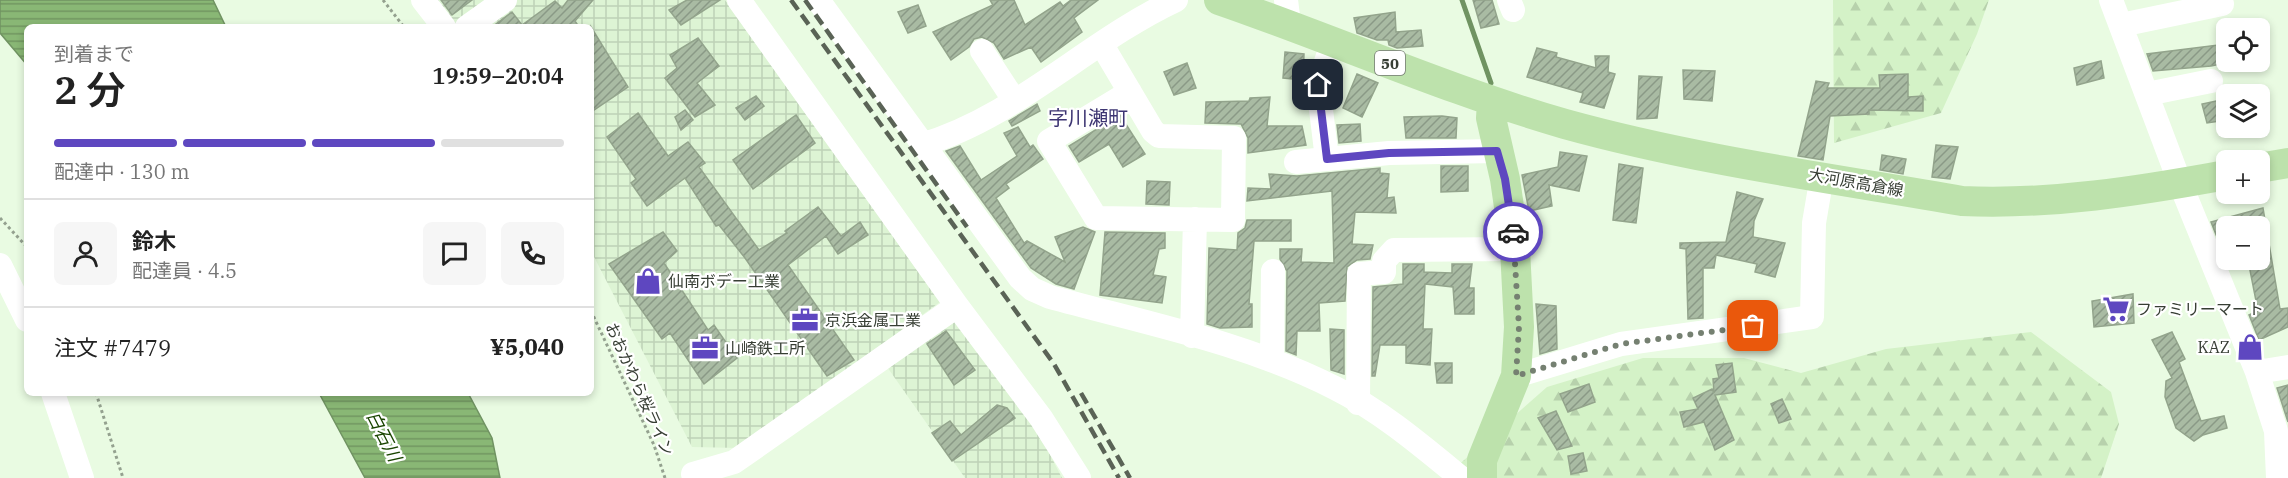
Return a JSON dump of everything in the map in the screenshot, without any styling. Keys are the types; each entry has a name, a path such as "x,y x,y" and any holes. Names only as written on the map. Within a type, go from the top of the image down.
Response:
{"main road":[{"name":"50","path":"1219,0 1287,12 1333,41 1492,102"},
{"path":"1482,478 1482,460 1516,376 1519,327 1515,249 1505,179 1491,118 1492,102"},
{"name":"大河原高倉線","path":"1492,102 1646,144 1962,201 2008,203 2054,201 2216,177"},
{"path":"2270,166 2288,163"}],"street":[{"path":"423,0 442,24"},
{"path":"472,24 505,0"},
{"path":"739,0 957,306 1041,418 1079,478"},
{"path":"818,0 921,145 1020,278 1032,289 1050,297 1272,360 1337,389 1388,422 1461,478"},
{"path":"921,145 951,136 1102,45 1144,15 1176,0"},
{"path":"2111,0 2180,183 2257,372 2276,431 2278,478"},
{"path":"2121,25 2222,4"},
{"path":"1327,159 1318,85 1333,41"},
{"path":"1102,45 1159,136 1234,138 1233,220 1096,218 1048,141 1130,92"},
{"path":"982,51 1014,100"},
{"path":"2146,94 2211,81"},
{"path":"1296,162 1389,153 1497,151"},
{"path":"1516,376 1621,344 1812,317 1814,223 1822,176"},
{"path":"1192,336 1195,219"},
{"path":"1358,403 1359,274 1384,272 1384,261 1394,250 1515,249"},
{"path":"0,265 24,314"},
{"path":"1272,360 1273,271"},
{"path":"694,478 693,474 734,462 957,306"},
{"path":"2257,372 2288,367"},
{"path":"55,396 82,478"}],"path":[{"path":"383,0 402,24"},
{"path":"0,218 24,244"},
{"name":"おおかわら桜ライン","path":"594,317 654,445 665,478"},
{"path":"97,396 123,478"}],"shaded area":[{"path":"428,0 725,0 940,302 739,448 692,447 594,257 594,24 446,24"},
{"path":"956,315 1040,435 1062,478 965,478 885,364"}],"green space":[{"path":"1833,0 1989,0 1977,34 1941,113 1834,143"},
{"path":"2031,332 2111,392 2119,424 2101,478 1452,478 1455,468 1547,387 1643,358 1744,358 1801,373 1886,349"}],"water":[{"path":"0,0 213,0 225,24 24,24 24,61 0,33"},
{"name":"白石川","path":"321,396 470,396 492,438 500,478 365,478"}],"building":[{"path":"441,0 472,0 452,15"},
{"path":"568,0 593,0 575,21 577,24 523,24 555,1 562,8"},
{"path":"687,0 720,0 681,25 669,10"},
{"path":"990,0 1014,0 1025,25 1060,2 1063,6 1071,0 1098,0 1074,18 1082,32 1041,62 1031,47 1004,59 994,43 982,37 974,39 969,47 951,60 933,32 993,5"},
{"path":"1473,0 1492,0 1499,24 1481,28"},
{"path":"918,5 926,26 908,33 898,12"},
{"path":"512,12 521,24 496,24"},
{"path":"1395,12 1396,32 1421,30 1423,46 1397,48 1389,45 1388,40 1377,40 1357,33 1354,18"},
{"path":"594,32 628,87 594,110"},
{"path":"698,38 719,66 697,83 715,105 695,117 665,78 677,68 670,55"},
{"path":"2216,45 2216,65 2153,71 2147,54"},
{"path":"1537,48 1557,53 1556,57 1596,68 1595,56 1609,56 1608,72 1615,74 1604,108 1580,102 1583,93 1527,77"},
{"path":"1285,52 1304,54 1303,80 1283,78"},
{"path":"2101,61 2104,78 2077,85 2074,68"},
{"path":"1187,63 1196,88 1174,95 1164,72"},
{"path":"1683,70 1715,71 1712,101 1684,99"},
{"path":"1357,74 1378,83 1362,117 1343,108"},
{"path":"1908,74 1908,97 1923,96 1923,111 1869,110 1869,114 1830,116 1823,160 1798,156 1816,81 1829,83 1827,88 1880,88 1879,75"},
{"path":"1639,76 1662,77 1657,118 1637,119"},
{"path":"756,96 764,106 745,120 736,108"},
{"path":"1270,97 1267,126 1302,126 1306,145 1248,153 1248,138 1241,124 1205,123 1206,102 1249,101 1250,98"},
{"path":"2216,101 2216,122 2207,123 2202,104"},
{"path":"1037,104 1040,111 1012,126 1009,121"},
{"path":"685,110 693,120 681,130 675,117"},
{"path":"638,113 668,156 688,142 705,163 699,167 759,250 787,233 785,231 818,207 841,236 860,222 868,235 838,254 826,236 788,265 854,360 827,376 745,258 719,225 716,226 685,178 647,206 631,183 636,179 607,137"},
{"path":"796,115 815,143 753,189 733,160"},
{"path":"1120,115 1145,154 1123,167 1109,144 1079,162 1069,146"},
{"path":"1404,117 1457,118 1456,138 1406,138"},
{"path":"1360,124 1361,141 1339,143 1337,125"},
{"path":"1018,127 1030,147 1033,145 1043,159 1006,184 1009,188 996,198 1024,243 1027,241 1065,262 1055,237 1083,227 1095,232 1074,289 1056,284 1031,268 946,151 960,146 981,180 1017,156 1004,133"},
{"path":"1936,145 1958,147 1950,179 1932,177"},
{"path":"1560,152 1587,156 1579,191 1549,185 1552,206 1529,211 1522,175 1558,167"},
{"path":"1882,155 1906,159 1903,174 1880,170"},
{"path":"1619,164 1643,168 1636,223 1613,220"},
{"path":"1441,166 1468,166 1468,191 1441,192"},
{"path":"1380,168 1380,173 1389,174 1387,198 1394,197 1396,213 1355,212 1352,244 1373,245 1370,259 1357,260 1347,267 1345,301 1319,303 1320,331 1297,331 1296,355 1286,351 1287,271 1280,259 1280,249 1302,249 1301,262 1334,263 1332,191 1247,201 1248,188 1271,189 1269,174 1297,176"},
{"path":"1147,181 1170,182 1169,205 1146,204"},
{"path":"1737,192 1763,199 1754,221 1753,237 1785,243 1775,277 1755,272 1757,264 1716,255 1714,268 1703,268 1703,318 1688,319 1686,249 1680,248 1680,243 1726,242"},
{"path":"2263,208 2264,216 2233,216"},
{"path":"1247,220 1291,220 1291,241 1254,241 1249,304 1252,304 1252,327 1220,328 1207,324 1209,248 1237,250 1238,233 1245,228"},
{"path":"2216,221 2216,234 2211,222"},
{"path":"663,232 677,251 664,263 708,330 714,325 737,358 704,384 670,333 662,339 609,264"},
{"path":"1105,232 1165,233 1165,248 1159,249 1153,275 1166,277 1162,303 1100,295"},
{"path":"2270,250 2280,309 2288,308 2288,327 2259,340 2249,315 2258,311 2250,270 2270,270"},
{"path":"1403,264 1424,264 1424,272 1452,273 1452,264 1472,264 1469,288 1474,288 1474,314 1455,314 1453,287 1425,284 1423,329 1432,329 1430,365 1406,363 1406,345 1380,345 1375,376 1372,376 1373,287 1403,284"},
{"path":"2133,294 2134,323 2094,327 2092,301"},
{"path":"1536,304 1556,306 1557,349 1540,354"},
{"path":"1330,329 1344,330 1344,374 1331,370"},
{"path":"946,331 975,370 954,385 927,344"},
{"path":"2172,332 2185,359 2179,362 2201,421 2224,416 2227,428 2203,435 2194,441 2176,428 2165,397 2166,381 2172,378 2152,340"},
{"path":"1435,363 1452,363 1452,383 1437,383"},
{"path":"1732,363 1736,392 1715,395 1734,440 1715,450 1704,422 1684,427 1680,412 1698,409 1693,398 1712,389 1714,393 1713,379 1719,378 1716,365"},
{"path":"1589,384 1595,402 1568,412 1560,394"},
{"path":"2288,385 2288,422 2277,388"},
{"path":"1782,399 1791,419 1779,423 1771,404"},
{"path":"997,405 1007,408 1015,418 952,461 932,433 950,421 961,435"},
{"path":"1556,411 1572,446 1557,450 1538,418"},
{"path":"1583,453 1587,471 1571,474 1568,456"}],"waterway":[{"path":"1462,0 1491,83"}],"railway":[{"path":"791,0 1054,364 1119,478"},
{"path":"805,0 967,227"},
{"path":"1081,393 1130,478"}],"way so far":[{"path":"1513,232 1519,327 1516,376 1621,344 1753,326"}],"place":[{"name":"仙南ボデー工業","path":"648,281"},
{"name":"ファミリーマート","path":"2116,309"},
{"name":"京浜金属工業","path":"805,320"},
{"name":"KAZ","path":"2250,347"},
{"name":"山崎鉄工所","path":"705,348"}],"district":[{"name":"字川瀬町","path":"1088,117"}],"route":[{"path":"1318,85 1327,159 1389,153 1497,151 1505,179 1513,232"}]}
